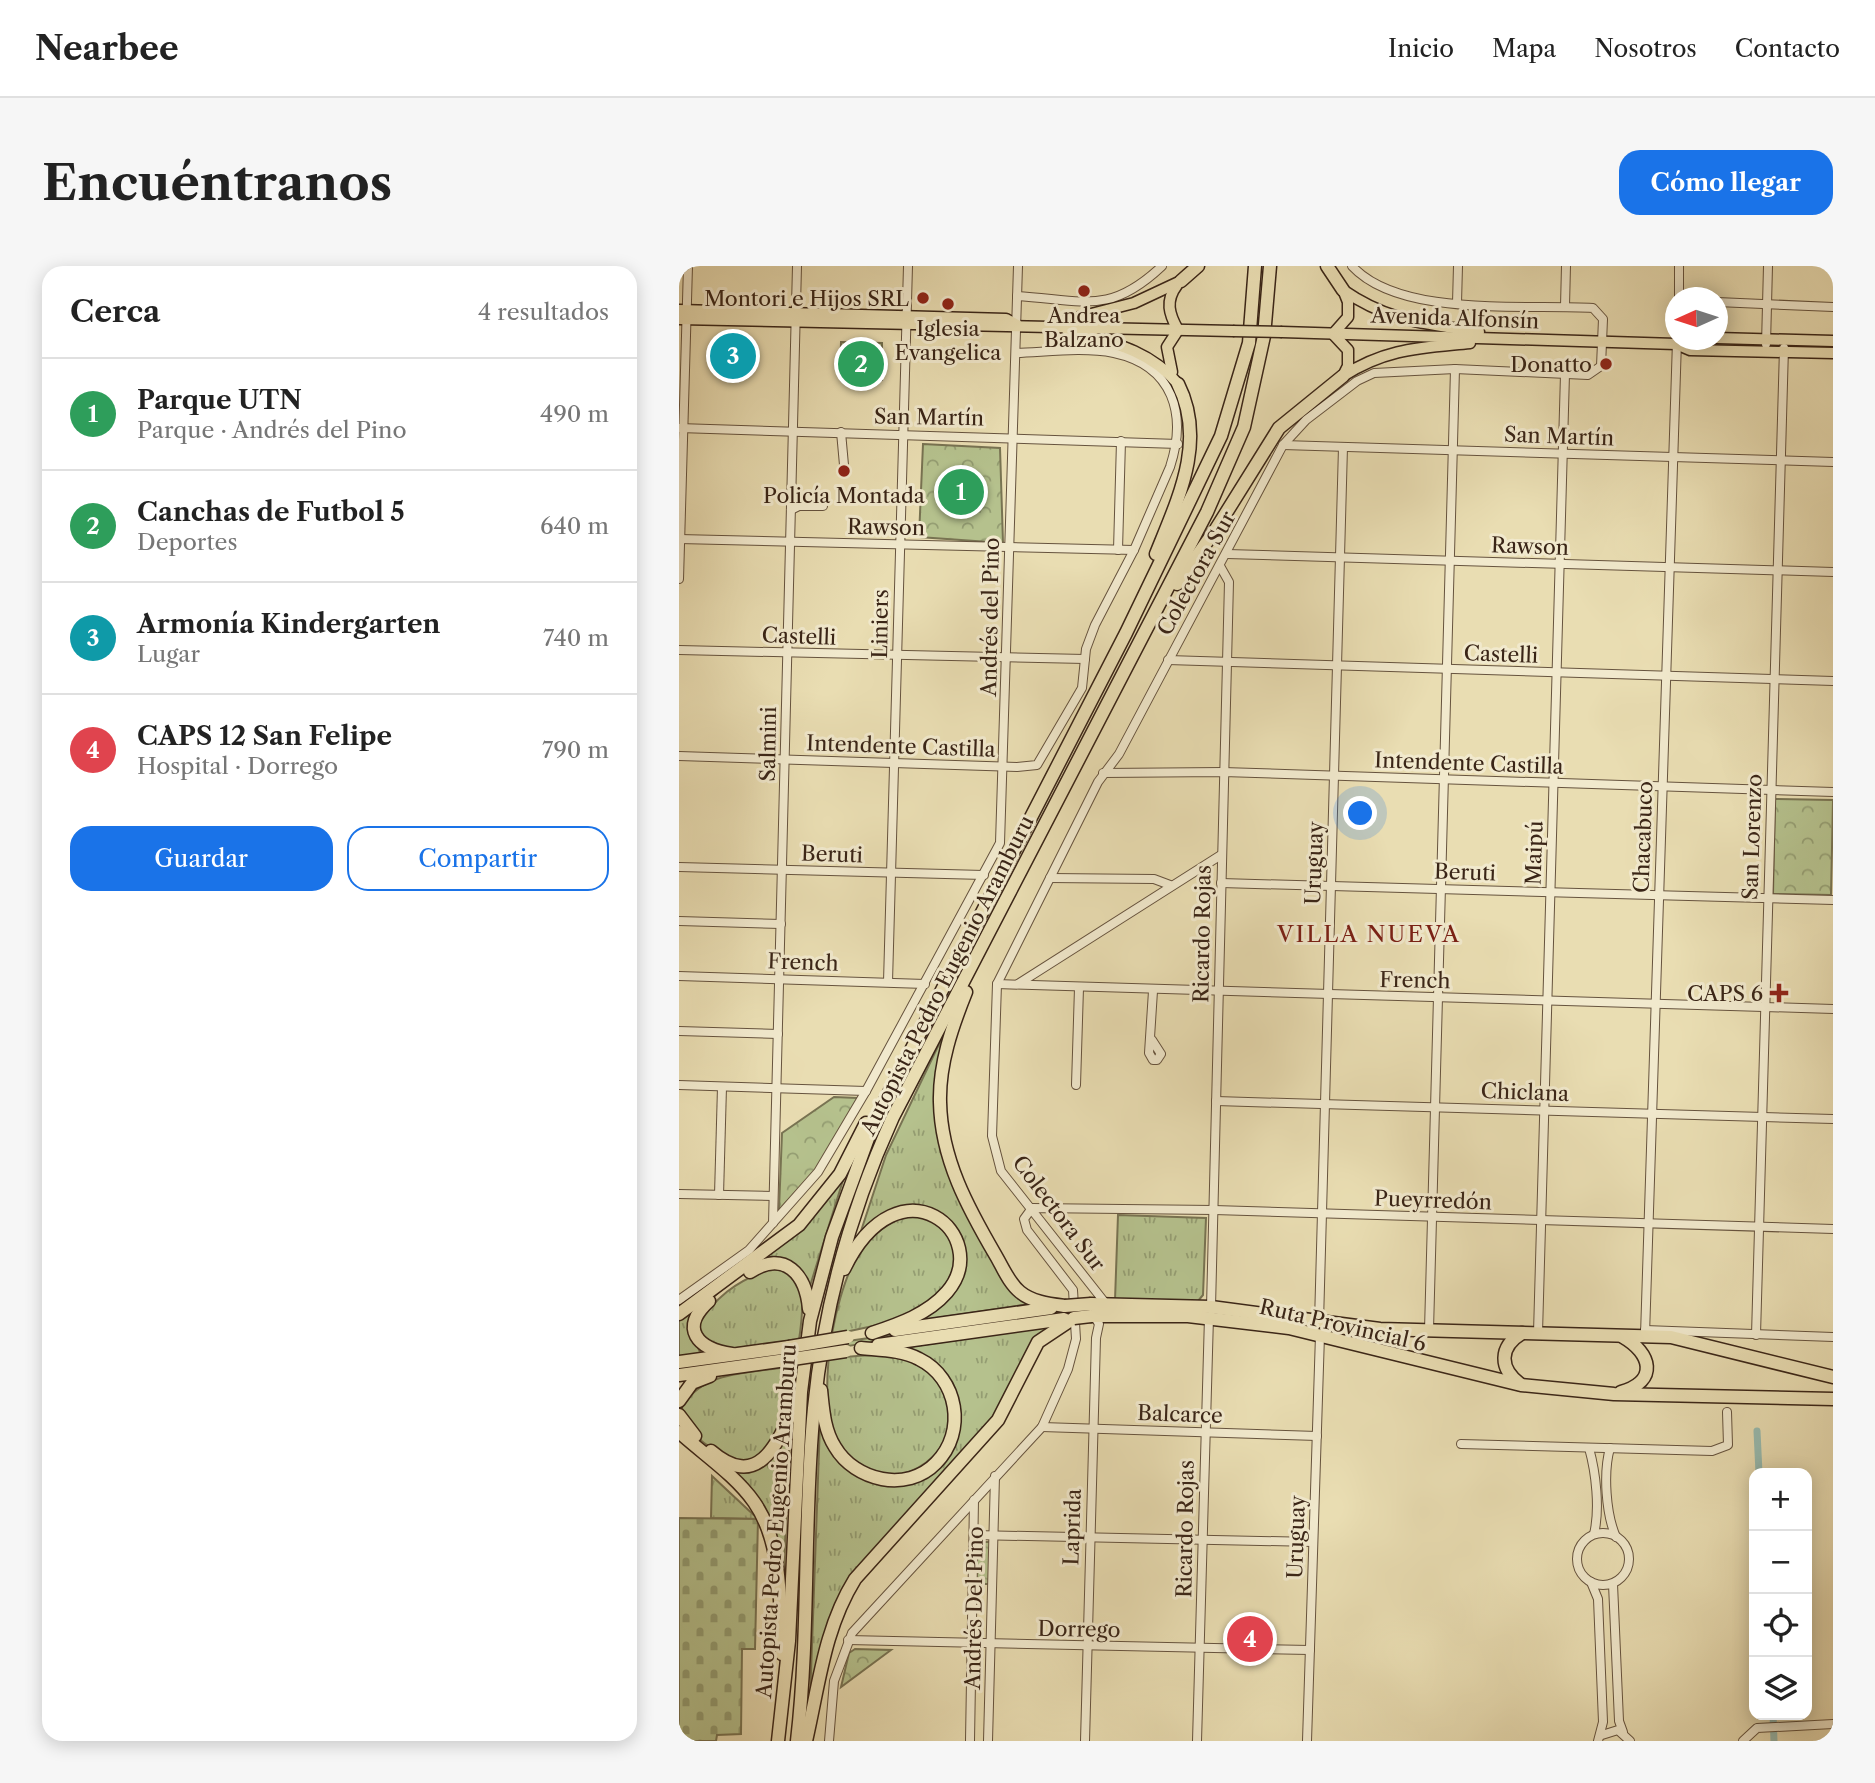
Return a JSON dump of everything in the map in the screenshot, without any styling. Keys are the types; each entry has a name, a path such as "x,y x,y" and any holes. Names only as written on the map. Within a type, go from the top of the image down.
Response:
{"highway":[{"path":"1181,281 1198,266"},
{"name":"Autopista Pedro Eugenio Aramburu","path":"779,1736 789,1641 801,1392 810,1321 837,1225 863,1150 888,1095 1126,633 1221,436 1249,343 1255,266"},
{"name":"Autopista Pedro Eugenio Aramburu","path":"797,1741 806,1637 812,1427 831,1298 855,1216 883,1139 1207,512 1244,427 1264,336 1270,266"},
{"path":"1327,266 1343,290"},
{"path":"1163,599 1179,582 1216,529 1279,428 1343,376"},
{"path":"1126,633 1190,456 1189,414 1178,384"},
{"path":"806,1741 829,1635 844,1597 876,1552 998,1420 1015,1393 1033,1350 1060,1313 1029,1298 1012,1284 959,1189 943,1132 941,1083 951,1032 1000,910"},
{"path":"679,1314 772,1248 809,1215 840,1174 865,1125 888,1095"},
{"path":"831,1298 851,1255 882,1220 895,1213 913,1211 927,1213 941,1221 952,1232 958,1246 958,1271 951,1287 919,1314 872,1333"},
{"path":"732,1354 713,1352 698,1345 692,1324 704,1305 760,1266 782,1265 800,1276 806,1292 810,1321"},
{"name":"Ruta Provincial 6","path":"679,1362 789,1347 847,1344 862,1348 1060,1313 1074,1318 1106,1304 1210,1312 1320,1328 1620,1335 1645,1333 1688,1339 1833,1377"},
{"name":"Ruta Provincial 6","path":"679,1375 786,1360 847,1344 872,1333 1060,1313 1210,1312"},
{"name":"Ruta Provincial 6","path":"1320,1328 1433,1366 1521,1385 1614,1394 1833,1399"},
{"path":"1521,1385 1506,1370 1503,1356 1509,1343 1523,1333"},
{"path":"1614,1394 1638,1384 1646,1369 1644,1352 1620,1335"},
{"path":"818,1373 827,1431 845,1461 860,1472 880,1479 901,1479 923,1472 938,1462 951,1440 955,1412 951,1392 938,1373 919,1359 894,1351 862,1348"},
{"path":"679,1401 683,1392 697,1380 745,1366"},
{"path":"679,1415 688,1430 721,1459 734,1466 747,1466 761,1461 779,1441 801,1392"},
{"path":"679,1432 747,1494 765,1522 773,1554 780,1609 779,1736"}],"main road":[{"path":"1047,325 1134,303 1181,281"},
{"path":"1178,384 1166,356 1170,340 1178,330 1168,308 1171,293 1181,281"},
{"path":"1343,290 1348,302 1348,317 1333,334 1348,350 1348,366 1343,376"},
{"path":"1343,290 1377,312 1392,317 1517,339"},
{"path":"683,315 907,321 1005,328 1017,324 1047,325 1139,351 1166,369 1178,384"},
{"name":"Avenida Alfonsín","path":"1047,325 1665,342"},
{"path":"1343,376 1365,362 1394,351 1517,339"},
{"name":"Avenida Alfonsín","path":"1728,340 1833,352"},
{"name":"Avenida Alfonsín","path":"1784,346 1833,341"},
{"name":"Avenida Alfonsín","path":"1728,348 1766,345"}],"street":[{"path":"679,579 683,315 688,266"},
{"name":"Salmini","path":"773,1223 797,266"},
{"name":"Liniers","path":"888,982 908,266"},
{"name":"Andrés del Pino","path":"983,875 1000,843 1018,266"},
{"path":"1017,296 1081,303 1105,300 1133,291 1162,266"},
{"name":"Colectora Sur","path":"1106,1304 1001,1171 994,1153 992,1136 997,984 1103,773 1119,754 1283,445 1306,420 1367,375 1383,371 1455,369 1588,375 1598,370 1602,319 1597,310 1415,299 1391,293 1370,282 1352,266"},
{"path":"1457,303 1458,266"},
{"path":"1565,306 1566,266"},
{"path":"1679,266 1679,287"},
{"path":"1766,345 1768,266"},
{"path":"1728,302 1833,307"},
{"name":"San Lorenzo","path":"1756,1335 1784,346"},
{"name":"Chacabuco","path":"1645,1333 1677,350"},
{"path":"1016,353 1103,352 1137,362 1161,380 1175,402 1178,444 1134,550 1095,625 1085,659"},
{"path":"1429,1330 1455,369"},
{"name":"Maipú","path":"1538,1333 1565,374"},
{"name":"San Martín","path":"681,428 1012,436 1178,444"},
{"path":"842,432 844,465"},
{"path":"1118,550 1121,441"},
{"name":"San Martín","path":"1283,445 1833,461"},
{"name":"Uruguay","path":"1307,1741 1343,447"},
{"path":"791,510 799,506 823,506"},
{"name":"Rawson","path":"680,539 1134,550"},
{"name":"Rawson","path":"1227,554 1833,572"},
{"name":"Ricardo Rojas","path":"1197,1741 1214,1210 1229,582 1220,566"},
{"name":"Castelli","path":"679,650 896,657 1085,659"},
{"name":"Intendente Castilla","path":"679,756 1004,767 1037,765 1082,688 1085,659"},
{"name":"Castelli","path":"1168,660 1226,664 1833,681"},
{"name":"Intendente Castilla","path":"1103,773 1223,772 1833,792"},
{"path":"1018,984 1221,855"},
{"name":"Beruti","path":"679,867 983,875"},
{"path":"679,1300 749,1250 818,1172 866,1091 983,875"},
{"path":"1050,878 1153,879 1170,885"},
{"name":"Beruti","path":"1221,883 1833,900"},
{"path":"679,920 781,924"},
{"name":"French","path":"679,976 925,984"},
{"name":"French","path":"997,984 1219,993 1833,1009"},
{"path":"1076,1086 1079,988"},
{"path":"1152,1040 1153,991"},
{"path":"679,1031 778,1034"},
{"path":"679,1085 866,1091"},
{"path":"719,1195 722,1087"},
{"name":"Chiclana","path":"1216,1101 1833,1119"},
{"path":"679,1194 773,1196"},
{"path":"829,1741 834,1681 848,1640 857,1626 1042,1427 1071,1363 1076,1339 1071,1286 1025,1226 1026,1216 1032,1208"},
{"name":"Pueyrredón","path":"1032,1208 1214,1210 1833,1229"},
{"name":"Laprida","path":"1085,1741 1095,1338 1099,1324 1092,1312"},
{"path":"1645,1333 1833,1337"},
{"path":"1461,1444 1721,1449 1728,1446 1730,1436 1727,1412"},
{"name":"Balcarce","path":"1042,1427 1317,1436"},
{"path":"1589,1448 1596,1511 1594,1534"},
{"path":"1610,1448 1606,1467 1611,1525 1616,1537"},
{"name":"Andrés Del Pino","path":"988,1741 995,1476"},
{"name":"Andrés Del Pino","path":"969,1741 974,1500"},
{"path":"1591,1582 1613,1584 1626,1572 1629,1563 1625,1545 1616,1537 1594,1534 1581,1544 1577,1560 1582,1575 1591,1582 1598,1599 1599,1739"},
{"path":"974,1535 1313,1542"},
{"path":"1613,1584 1619,1721 1623,1732 1631,1741"},
{"path":"972,1591 992,1591"},
{"name":"Dorrego","path":"848,1640 1310,1650"},
{"path":"970,1700 989,1700"},
{"path":"1744,1741 1757,1728 1833,1724"},
{"path":"1599,1739 1612,1730 1623,1732"}],"green space":[{"path":"841,342 882,343 882,380 840,379"},
{"path":"923,444 1000,448 1003,543 919,537"},
{"path":"1775,799 1833,800 1831,895 1773,894"},
{"path":"952,1017 945,1045 947,1161 1030,1304 916,1321 954,1290 961,1272 962,1242 912,1206 889,1211 859,1237 886,1155"},
{"path":"834,1097 858,1098 816,1170 779,1210 782,1133"},
{"path":"845,1174 810,1286 798,1270 753,1266 718,1293 700,1314 696,1326 696,1340 701,1354 679,1357 679,1318 754,1263"},
{"path":"1118,1215 1206,1218 1203,1295 1198,1301 1115,1300"},
{"path":"903,1216 926,1218 943,1228 955,1251 950,1276 943,1288 922,1308 896,1320 850,1331 848,1341 1058,1311 1058,1315 847,1346 846,1357 890,1356 917,1364 938,1382 945,1396 949,1416 947,1434 939,1450 926,1463 910,1471 892,1475 873,1473 854,1465 839,1448 831,1424 827,1394 828,1362 840,1299 859,1253 878,1231"},
{"path":"772,1268 786,1271 800,1287 802,1300 798,1343 788,1394 774,1436 765,1450 745,1463 714,1450 695,1435 688,1427 682,1406 702,1386 715,1380 787,1367 789,1341 721,1350 696,1330 718,1299 737,1285"},
{"path":"1052,1326 1004,1406 857,1571 810,1700 820,1423 869,1481 939,1468 957,1400 909,1347"},
{"path":"679,1424 721,1464 743,1471 790,1425 783,1593 769,1522 679,1428"},
{"path":"712,1476 758,1519 711,1518"},
{"path":"679,1518 758,1519 755,1649 742,1649 741,1734 717,1735 716,1741 679,1741"},
{"path":"976,1542 990,1542 989,1584 976,1584"},
{"path":"855,1649 891,1650 841,1687 849,1653"}],"waterway":[{"path":"1757,1431 1759,1468"},
{"path":"1773,1720 1774,1741"}],"place":[{"name":"Andrea Balzano","path":"1084,291"},
{"name":"Montori e Hijos SRL","path":"923,298"},
{"name":"Iglesia Evangelica","path":"948,304"},
{"name":"Armonía Kindergarten","path":"733,356"},
{"name":"Canchas de Futbol 5","path":"861,364"},
{"name":"Donatto","path":"1606,364"},
{"name":"Policía Montada","path":"844,471"},
{"name":"Parque UTN","path":"961,492"},
{"name":"CAPS 6","path":"1779,993"},
{"name":"CAPS 12 San Felipe","path":"1250,1639"}],"district":[{"name":"VILLA NUEVA","path":"1369,934"}]}
